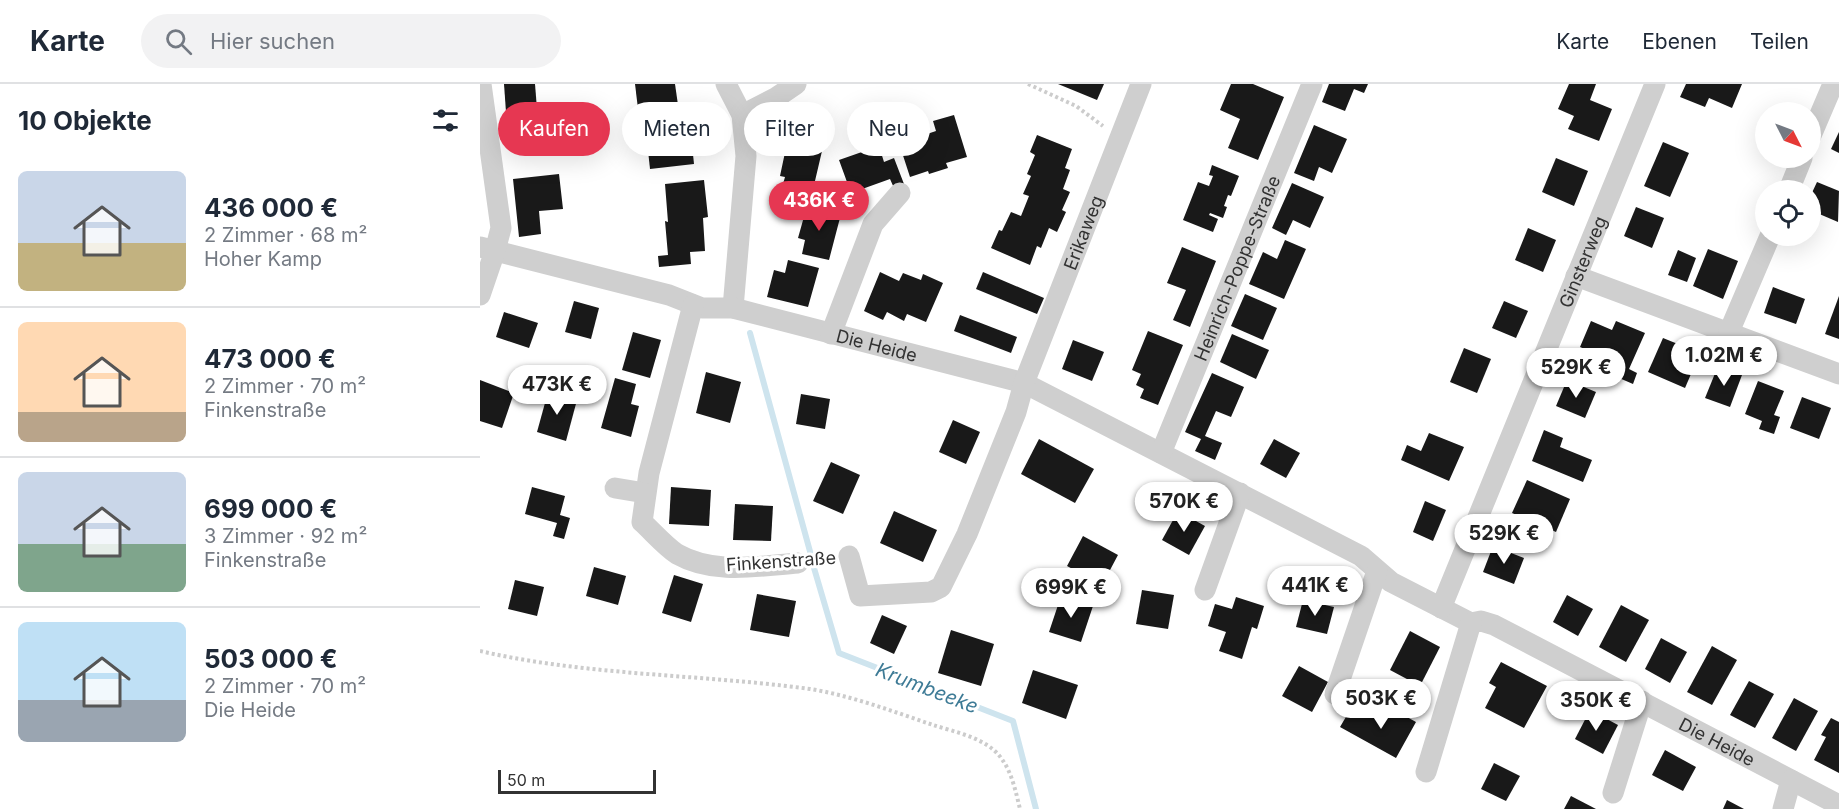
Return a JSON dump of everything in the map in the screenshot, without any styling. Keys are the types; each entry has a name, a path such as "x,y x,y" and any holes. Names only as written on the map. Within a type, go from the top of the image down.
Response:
{"street":[{"path":"480,295 488,249 501,228 481,84"},
{"path":"726,84 742,115 746,156 733,308"},
{"path":"742,115 777,98 796,84"},
{"name":"Erikaweg","path":"1023,383 1141,84"},
{"name":"Heinrich-Poppe-Straße","path":"1161,453 1312,84"},
{"name":"Ginsterweg","path":"1440,608 1655,84"},
{"path":"1821,112 1833,84"},
{"path":"831,334 873,224 900,193"},
{"path":"1730,332 1766,246"},
{"name":"Die Heide","path":"488,249 658,292 702,308 733,308 1023,383 1361,556 1391,582 1440,608 1471,622 1481,621 1494,625 1839,804"},
{"path":"1576,276 1839,374"},
{"name":"Finkenstraße","path":"693,305 645,493 642,522 675,552 699,564 734,568 798,563"},
{"name":"Finkenstraße","path":"849,556 860,596 931,592 941,587 967,534 1016,412 1023,383"},
{"path":"615,488 645,493"},
{"path":"1205,590 1240,493"},
{"path":"1335,694 1377,571"},
{"path":"1426,772 1471,622"},
{"path":"1613,793 1641,701"},
{"path":"1783,809 1791,780"}],"path":[{"path":"1028,84 1076,106 1119,137"},
{"path":"480,651 589,668 813,690 878,706 979,740 1001,757 1013,783 1020,809"}],"building":[{"path":"504,84 535,84 536,102 505,102"},
{"path":"635,84 675,84 678,102 637,102"},
{"path":"1058,84 1104,84 1097,100"},
{"path":"1231,84 1253,84 1284,97 1258,160 1228,148 1240,119 1220,110"},
{"path":"1329,84 1368,84 1364,93 1354,89 1345,111 1322,102"},
{"path":"1569,84 1596,84 1590,100 1612,109 1599,141 1568,129 1574,116 1558,109"},
{"path":"1686,84 1742,84 1732,108 1709,98 1705,107 1680,97"},
{"path":"954,115 967,157 946,163 948,168 910,177 903,156 930,156 930,133 936,131 933,121"},
{"path":"1314,125 1347,139 1332,173 1319,167 1314,181 1294,173"},
{"path":"1839,132 1839,153 1831,149"},
{"path":"1037,135 1072,149 1065,168 1070,170 1063,189 1070,192 1062,210 1066,212 1057,232 1049,228 1041,248 1037,246 1030,265 991,248 1011,212 1021,216 1029,196 1023,194 1031,176 1027,174 1035,155 1030,152"},
{"path":"1663,142 1689,153 1670,197 1644,186"},
{"path":"649,156 693,156 694,164 650,169"},
{"path":"784,156 821,156 811,198 781,191 785,177 780,176"},
{"path":"850,156 882,156 884,162 894,158 904,184 894,188 890,179 851,193 839,160"},
{"path":"1556,158 1588,171 1574,206 1542,192"},
{"path":"1212,165 1239,176 1231,196 1228,195 1223,218 1210,213 1209,215 1218,219 1213,232 1183,220 1198,182 1209,186 1213,176 1209,175"},
{"path":"559,174 563,209 539,211 541,234 519,237 513,179"},
{"path":"704,180 708,217 703,218 705,251 690,252 691,264 659,267 658,256 668,255 665,184"},
{"path":"1292,183 1324,197 1310,228 1293,220 1286,235 1272,228"},
{"path":"1821,184 1839,191 1838,222 1821,215"},
{"path":"807,206 841,214 829,260 802,254 805,240 798,238"},
{"path":"1636,207 1664,218 1652,248 1624,236"},
{"path":"1528,228 1556,240 1543,272 1515,260"},
{"path":"1285,240 1306,249 1284,299 1249,284 1263,252 1277,259"},
{"path":"1182,247 1216,261 1190,327 1173,320 1186,290 1167,283"},
{"path":"1708,249 1738,261 1723,299 1693,286"},
{"path":"1678,250 1696,258 1687,282 1668,275"},
{"path":"788,260 819,268 808,307 767,297 774,270 785,273"},
{"path":"880,272 899,281 903,273 921,280 923,274 943,283 926,322 907,314 904,321 887,312 883,320 864,311"},
{"path":"983,272 1044,298 1037,314 976,289"},
{"path":"1773,287 1805,299 1796,324 1764,313"},
{"path":"1245,294 1277,308 1263,340 1231,326"},
{"path":"1839,296 1839,339 1825,334"},
{"path":"574,301 599,308 591,339 565,332"},
{"path":"1504,301 1528,311 1516,338 1492,328"},
{"path":"504,312 538,323 529,348 496,337"},
{"path":"960,315 1017,337 1011,353 954,331"},
{"path":"1591,321 1612,330 1616,321 1645,333 1629,369 1637,373 1633,384 1589,365 1594,353 1580,347"},
{"path":"1148,331 1183,345 1158,405 1140,398 1144,389 1136,385 1141,374 1132,370"},
{"path":"633,332 661,340 650,378 622,370"},
{"path":"1232,334 1269,350 1256,379 1220,362"},
{"path":"1663,338 1700,353 1685,388 1648,372"},
{"path":"1073,340 1104,352 1092,381 1062,369"},
{"path":"1464,348 1491,359 1477,393 1450,382"},
{"path":"1718,366 1742,375 1730,407 1705,398"},
{"path":"706,372 741,382 730,423 696,413"},
{"path":"1212,373 1244,387 1231,417 1216,411 1205,436 1222,443 1215,460 1195,451 1201,439 1185,432"},
{"path":"615,378 636,384 631,404 639,406 631,437 601,428"},
{"path":"480,380 514,393 502,428 480,421"},
{"path":"1567,380 1596,392 1585,418 1556,406"},
{"path":"1758,381 1784,391 1774,415 1780,417 1774,434 1759,429 1762,421 1745,414"},
{"path":"548,392 577,400 566,441 537,432"},
{"path":"801,394 830,399 825,429 796,424"},
{"path":"1802,397 1831,408 1819,439 1790,428"},
{"path":"953,420 980,432 966,464 939,452"},
{"path":"1544,430 1563,438 1560,447 1592,460 1583,482 1532,461"},
{"path":"1429,433 1464,447 1449,481 1401,460 1407,445 1421,451"},
{"path":"1039,439 1094,469 1075,503 1021,474"},
{"path":"1274,439 1300,453 1286,478 1260,464"},
{"path":"831,462 860,475 843,514 813,501"},
{"path":"1527,480 1570,499 1556,532 1512,513"},
{"path":"532,487 565,496 560,515 570,518 564,539 553,536 557,523 525,514"},
{"path":"671,487 711,490 709,526 669,524"},
{"path":"1425,501 1446,510 1433,541 1413,532"},
{"path":"735,504 773,506 771,541 733,540"},
{"path":"894,511 937,530 923,562 880,543"},
{"path":"1178,511 1205,526 1189,555 1162,540"},
{"path":"1083,536 1118,555 1102,585 1067,566"},
{"path":"1493,546 1524,558 1514,584 1483,572"},
{"path":"594,567 626,576 618,605 586,596"},
{"path":"674,575 703,584 691,622 662,613"},
{"path":"515,580 544,587 537,616 508,609"},
{"path":"1142,590 1174,595 1168,629 1136,624"},
{"path":"757,594 796,601 789,637 750,630"},
{"path":"1567,595 1593,609 1578,636 1553,622"},
{"path":"1061,596 1093,606 1081,642 1049,632"},
{"path":"1236,597 1264,606 1257,629 1252,627 1242,659 1219,651 1226,632 1208,626 1215,604 1232,609"},
{"path":"1303,600 1334,607 1327,634 1296,627"},
{"path":"1621,605 1649,620 1626,662 1599,647"},
{"path":"882,615 907,626 894,654 870,643"},
{"path":"951,630 994,644 981,686 938,673"},
{"path":"1410,631 1440,647 1420,686 1390,670"},
{"path":"1661,638 1687,652 1670,683 1645,669"},
{"path":"1712,646 1737,660 1712,705 1687,692"},
{"path":"1501,662 1547,686 1524,728 1485,708 1496,687 1489,683"},
{"path":"1299,666 1328,682 1312,712 1282,696"},
{"path":"1033,670 1078,685 1066,719 1022,703"},
{"path":"1749,681 1774,694 1755,728 1730,715"},
{"path":"1794,698 1818,711 1796,751 1772,738"},
{"path":"1389,707 1416,722 1396,758 1340,727 1350,710 1364,718 1366,713 1381,721"},
{"path":"1590,710 1618,725 1603,754 1575,739"},
{"path":"1831,718 1839,722 1839,773 1814,760 1826,737 1821,735"},
{"path":"1665,750 1696,767 1683,791 1652,775"},
{"path":"1494,763 1520,776 1506,801 1481,789"},
{"path":"1571,796 1596,809 1564,809"},
{"path":"1727,800 1744,809 1723,809"}],"waterway":[{"name":"Krumbeeke","path":"750,333 811,555"},
{"name":"Krumbeeke","path":"814,568 839,653 1013,721 1036,809"}]}
